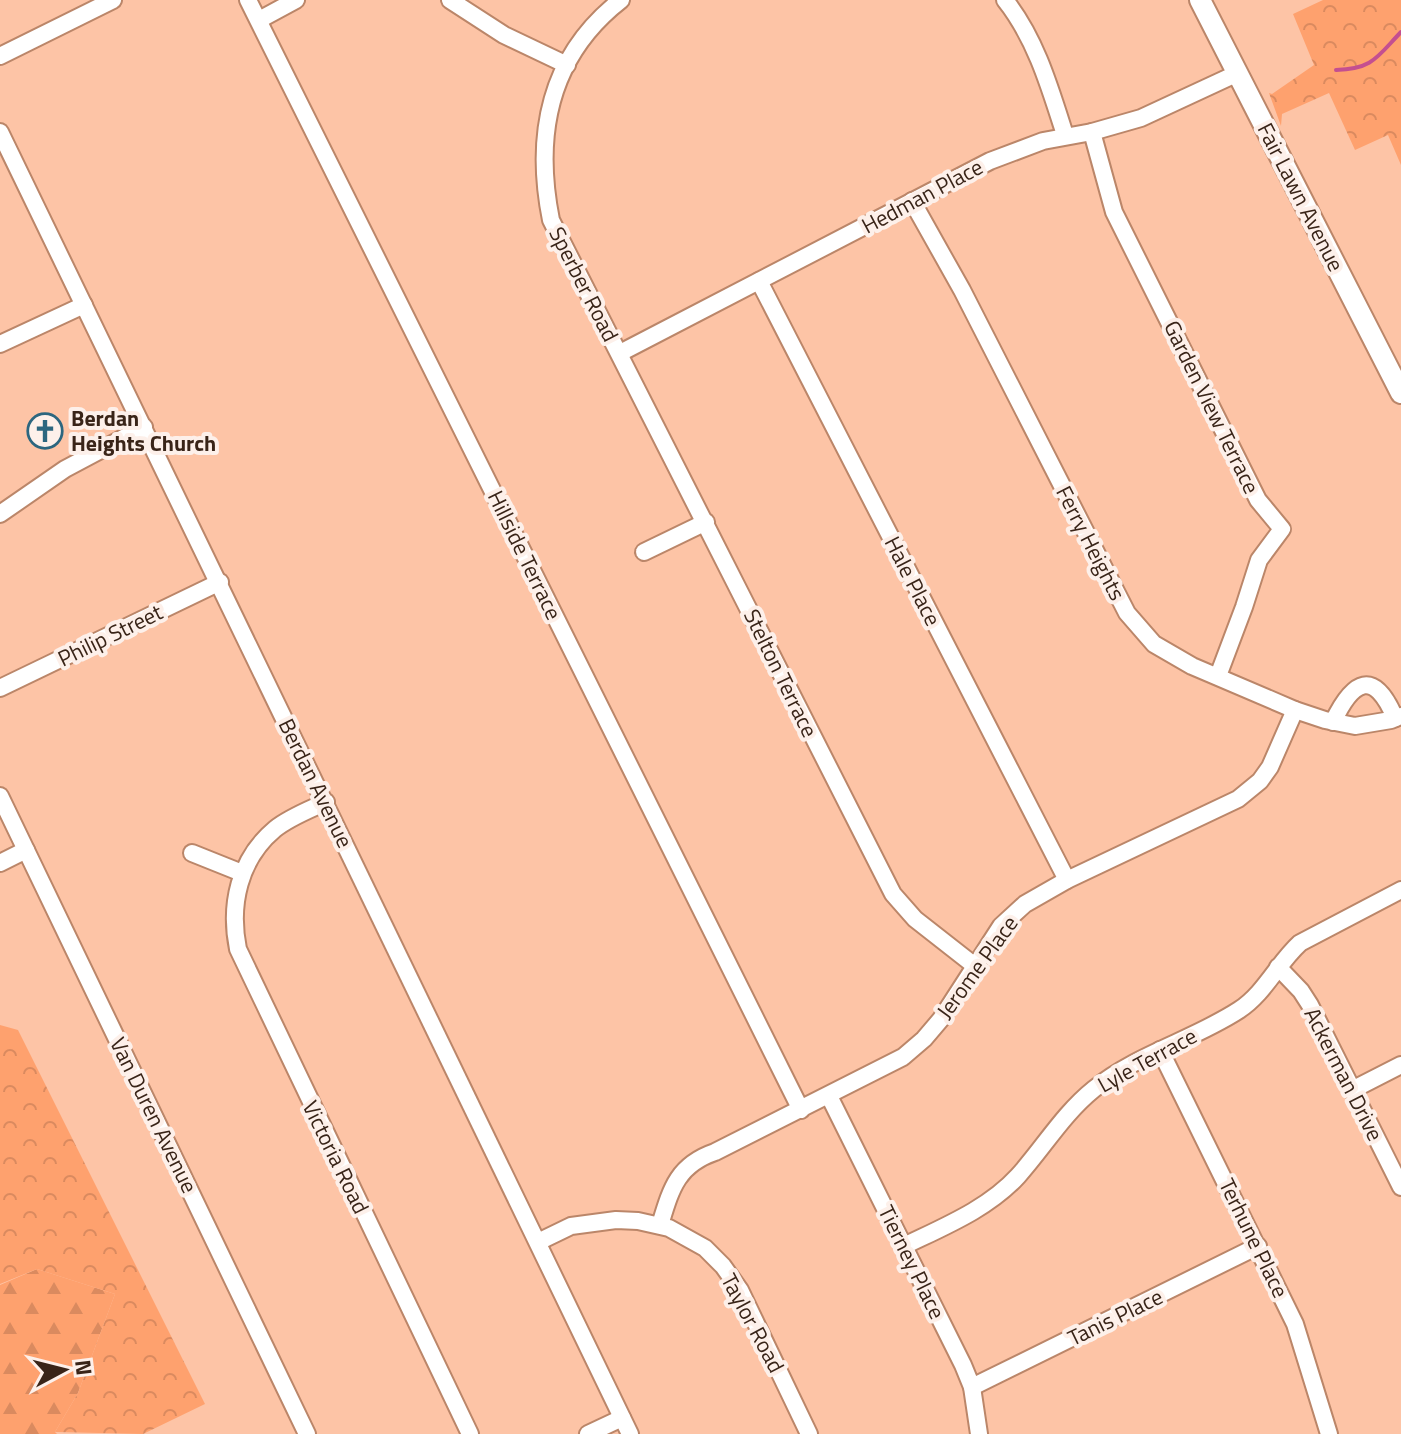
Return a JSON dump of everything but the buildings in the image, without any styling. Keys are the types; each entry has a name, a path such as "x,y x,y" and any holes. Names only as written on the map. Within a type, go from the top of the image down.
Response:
{"main road":[{"name":"Fair Lawn Avenue","path":"1200,0 1401,393"}],"street":[{"path":"0,56 113,0"},
{"name":"Hillside Terrace","path":"248,0 801,1110"},
{"path":"259,20 296,0"},
{"path":"450,0 504,35 567,65"},
{"name":"Sperber Road","path":"620,353 551,220 543,151 548,112 567,65 599,20 621,0"},
{"path":"1005,0 1041,62 1065,135"},
{"name":"Hedman Place","path":"620,353 990,161 1065,135 1092,132 1141,118 1238,73"},
{"name":"Berdan Avenue","path":"0,132 630,1434"},
{"name":"Garden View Terrace","path":"1092,132 1114,212 1258,500 1282,529 1259,560 1218,676"},
{"path":"0,172 16,165"},
{"name":"Ferry Heights","path":"912,201 962,290 1127,613 1154,644 1192,666 1295,710 1333,722 1355,726 1398,717"},
{"name":"Hale Place","path":"759,281 1067,880"},
{"path":"0,344 84,305"},
{"name":"Stelton Terrace","path":"620,353 893,894 915,919 975,966"},
{"path":"0,514 65,469 144,427"},
{"path":"644,552 706,522"},
{"name":"Philip Street","path":"0,688 220,582"},
{"path":"1333,722 1344,699 1353,689 1363,686 1377,687 1398,717"},
{"name":"Jerome Place","path":"660,1225 671,1189 687,1167 699,1158 903,1057 924,1039 941,1019 1001,926 1025,904 1067,880 1238,799 1260,781 1270,767 1295,710"},
{"name":"Van Duren Avenue","path":"0,796 307,1434"},
{"name":"Victoria Road","path":"326,802 276,828 251,856 236,894 234,929 245,968 470,1434"},
{"path":"0,863 26,850"},
{"path":"192,853 242,873"},
{"name":"Lyle Terrace","path":"904,1246 959,1219 1000,1193 1017,1177 1078,1102 1115,1073 1240,1010 1261,992 1300,943 1401,890"},
{"name":"Ackerman Drive","path":"1278,967 1310,1005 1401,1187"},
{"name":"Terhune Place","path":"1160,1050 1295,1324 1329,1434"},
{"path":"1352,1090 1401,1065"},
{"name":"Tierney Place","path":"829,1096 972,1387 979,1434"},
{"name":"Taylor Road","path":"538,1242 571,1226 616,1220 660,1225 689,1237 723,1266 740,1290 809,1434"},
{"name":"Tanis Place","path":"972,1387 1258,1246"},
{"path":"588,1434 622,1418"}],"green space":[{"path":"1323,0 1401,0 1401,165 1388,135 1355,150 1329,93 1282,114 1281,126 1269,93 1272,94 1314,65 1293,14"},
{"path":"0,1025 18,1030 205,1404 143,1434 55,1432 78,1393 115,1294 37,1269 0,1284"},
{"path":"37,1269 115,1294 78,1393 55,1432 57,1434 0,1434 0,1285"}],"waterway":[{"path":"1336,70 1358,67 1373,60 1401,32"}],"place":[{"name":"Berdan Heights Church","path":"45,431"}]}
